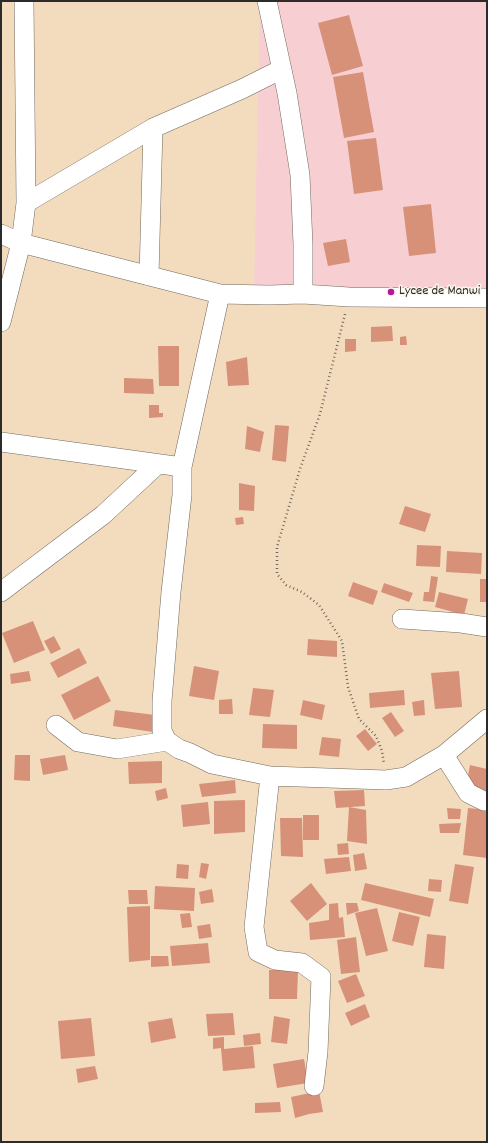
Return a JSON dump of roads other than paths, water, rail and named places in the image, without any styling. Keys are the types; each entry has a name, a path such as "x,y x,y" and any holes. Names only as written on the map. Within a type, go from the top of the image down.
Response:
{"street":[{"path":"1,322 21,243 26,204 24,1"},
{"path":"267,1 287,93 300,175 303,244 303,294"},
{"path":"26,204 153,128 242,89 282,69"},
{"path":"149,276 153,128"},
{"path":"1,234 21,243 220,294 303,294 349,298 487,298"},
{"path":"220,294 182,467 182,495 171,592 162,701 162,731 167,741 179,749 212,764 270,776 386,780 406,776 444,755 487,719"},
{"path":"1,442 182,467"},
{"path":"1,592 103,515 158,464"},
{"path":"402,619 461,623 487,627"},
{"path":"56,725 78,742 117,749 167,741"},
{"path":"444,755 468,793 487,801"},
{"path":"270,776 254,927 258,952 275,960 302,963 321,977 318,1052 314,1086"}],"place":[{"name":"Lycee de Manwi","path":"391,292"}]}
